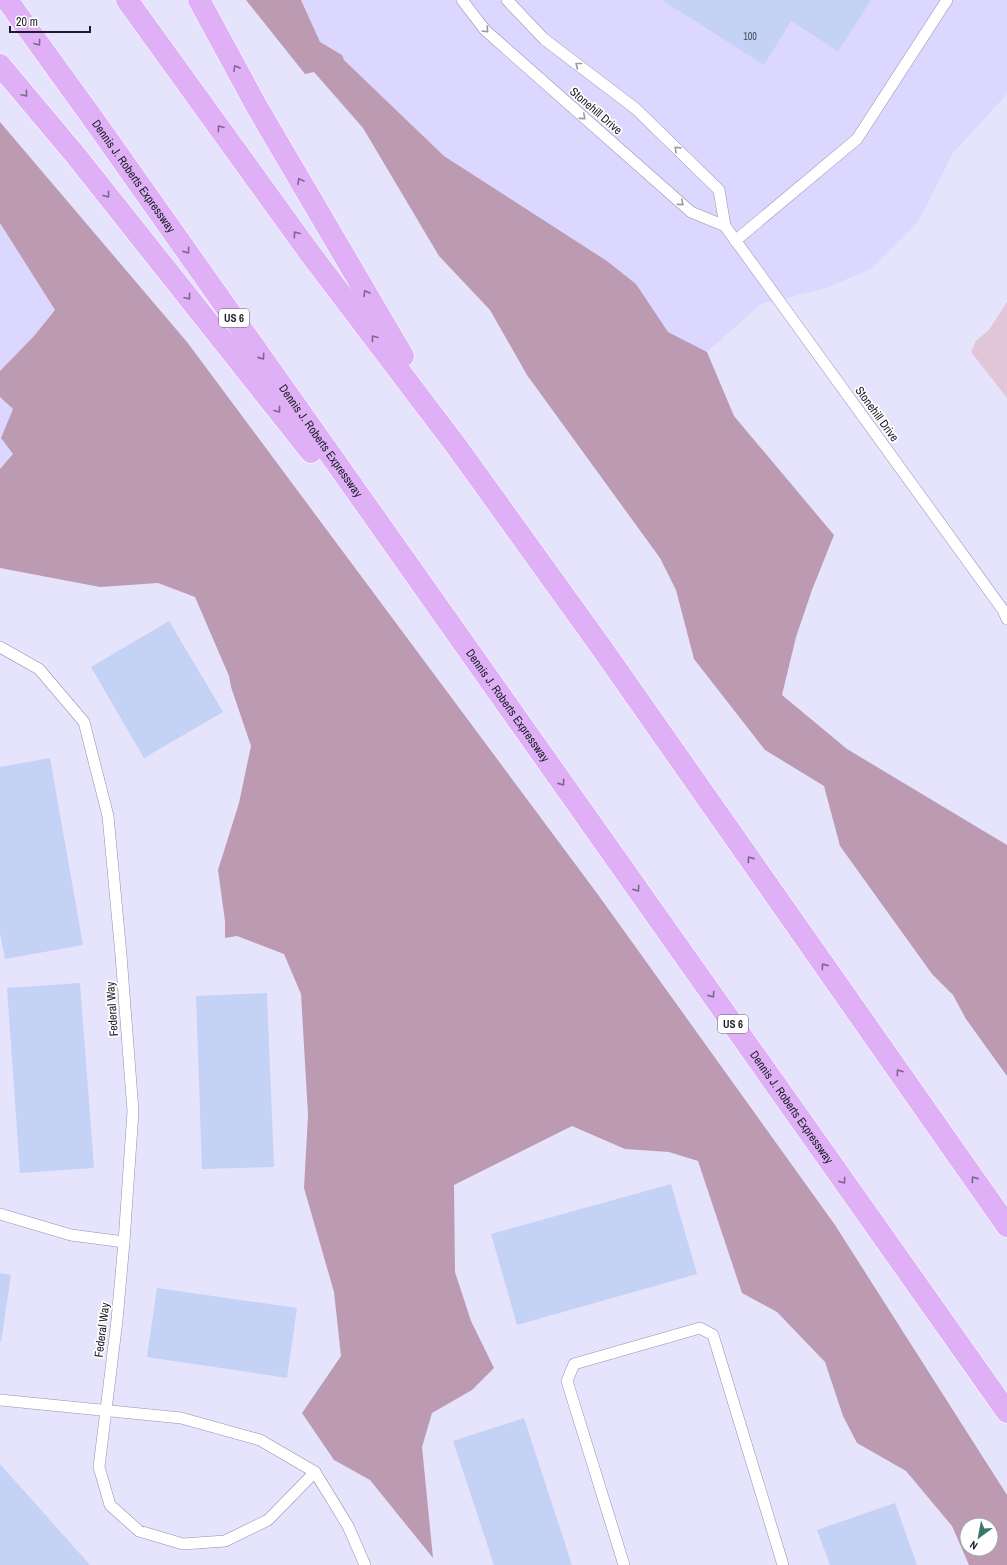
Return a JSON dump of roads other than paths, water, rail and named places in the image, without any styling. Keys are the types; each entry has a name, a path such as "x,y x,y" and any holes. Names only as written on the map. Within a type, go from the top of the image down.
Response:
{"highway":[{"name":"Dennis J. Roberts Expressway","path":"7,0 91,116 1007,1412"},
{"path":"127,0 310,252 457,447 601,647 1003,1220"},
{"path":"199,0 257,107 457,447"},
{"path":"0,64 77,157 458,636"}],"lane":[{"name":"Stonehill Drive","path":"462,0 485,30 691,212 724,226"},
{"name":"Stonehill Drive","path":"507,0 544,38 636,109 719,190 724,226 1003,610 1007,619"},
{"path":"735,241 857,139 947,0"},
{"name":"Federal Way","path":"0,647 39,670 84,722 108,816 121,955 133,1111 117,1320 99,1467 110,1505 139,1531 183,1544 225,1541 268,1520 315,1472"},
{"path":"0,1214 71,1235 124,1242"},
{"path":"624,1565 567,1381 574,1364 700,1328 713,1336 783,1565"},
{"path":"0,1400 181,1418 260,1440 315,1472 348,1526 365,1565"}]}
